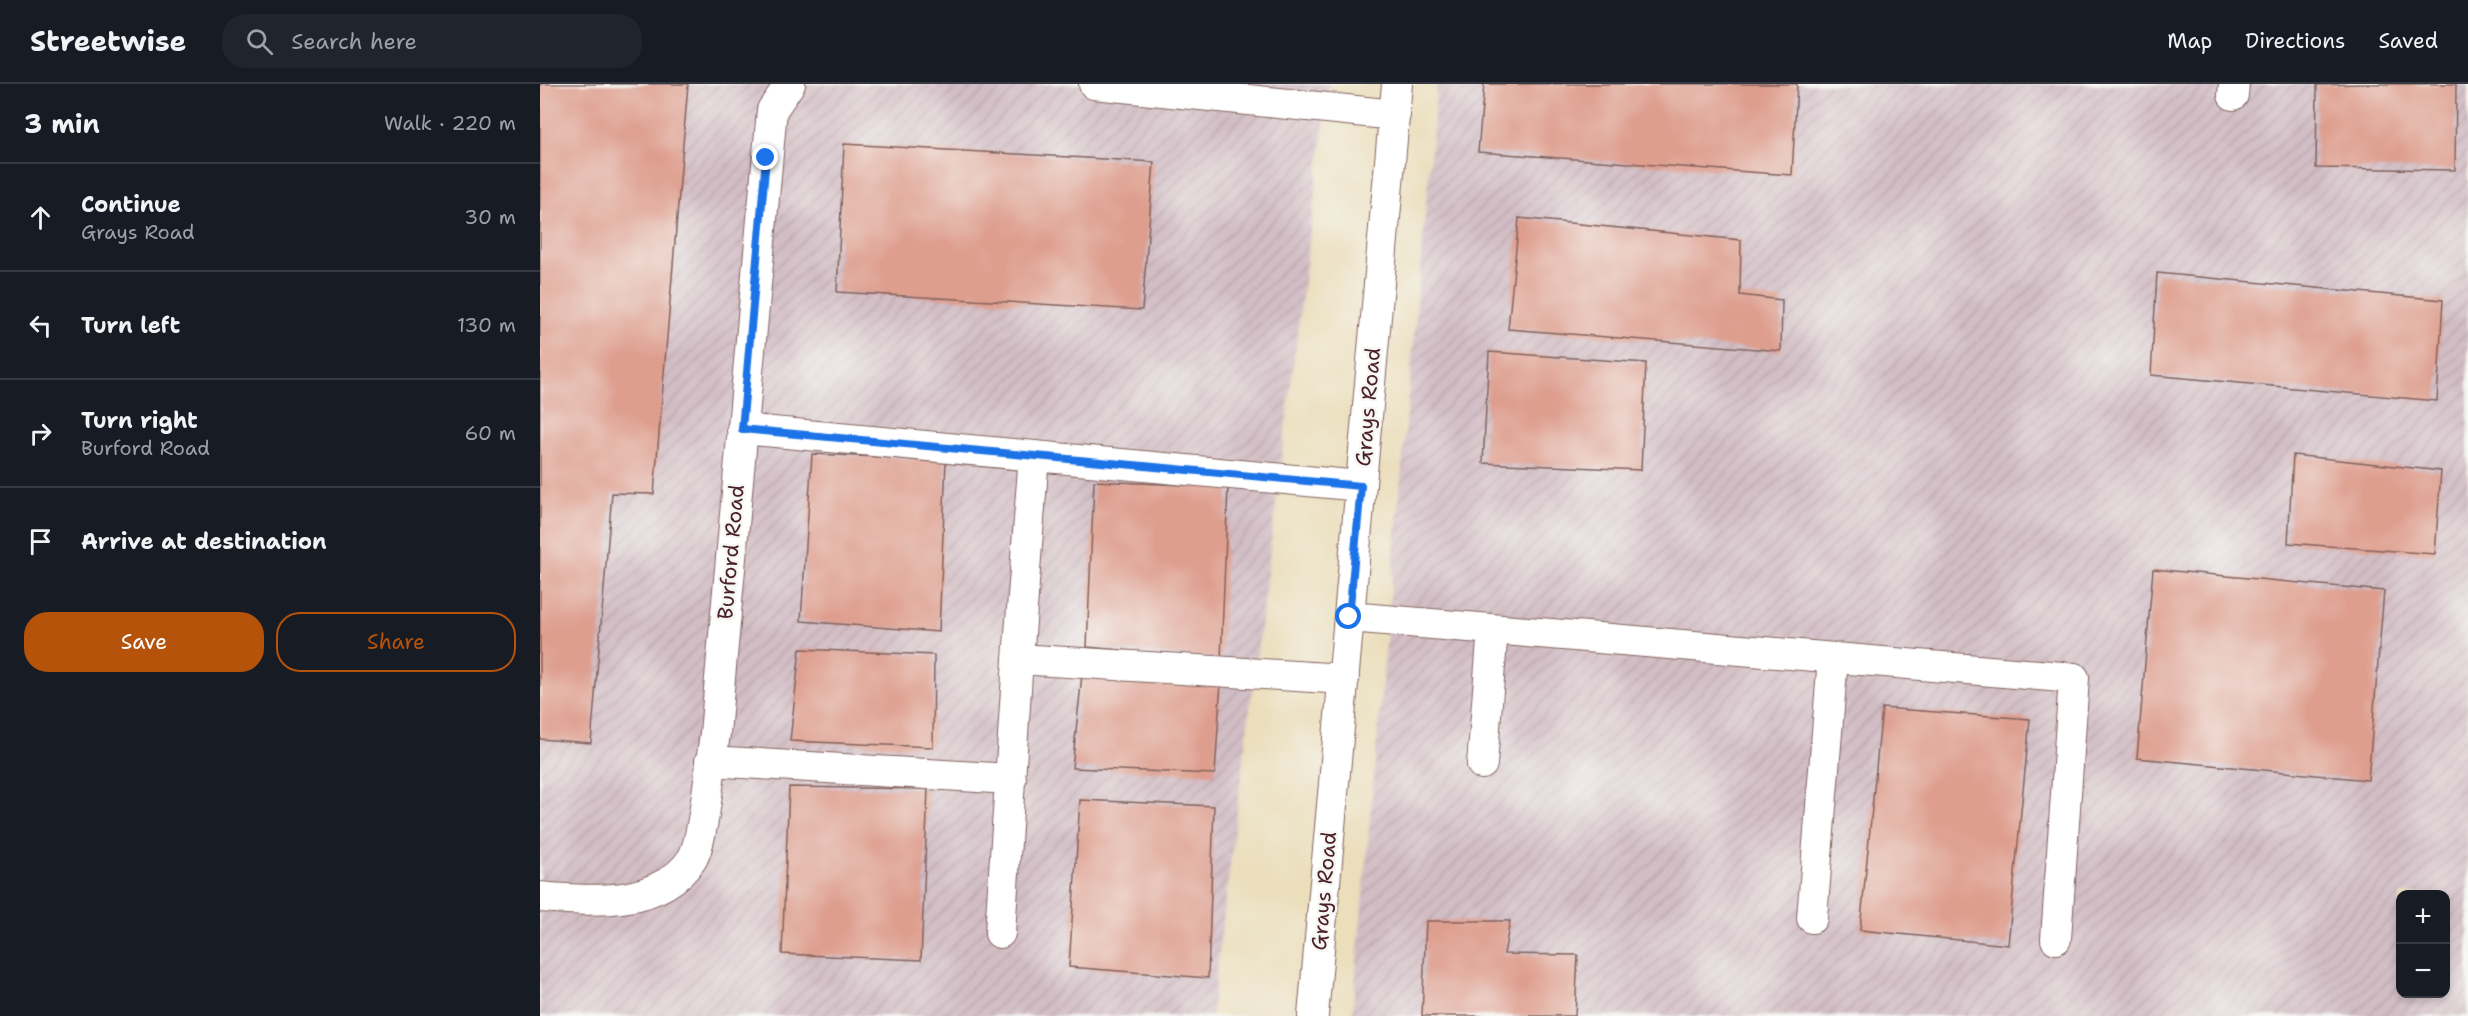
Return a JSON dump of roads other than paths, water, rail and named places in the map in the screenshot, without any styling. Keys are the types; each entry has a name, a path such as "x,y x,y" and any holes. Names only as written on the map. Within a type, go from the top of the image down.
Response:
{"street":[{"name":"Burford Road","path":"540,897 590,901 624,898 663,886 693,858 701,828 710,761 772,110 790,84"},
{"path":"1094,84 1395,115"},
{"name":"Grays Road","path":"1313,1016 1397,84"},
{"path":"742,429 1361,486"},
{"path":"1000,933 1034,456"},
{"path":"1349,617 2074,678 2056,939"},
{"path":"1482,764 1493,629"},
{"path":"1812,918 1833,658"},
{"path":"1018,659 1344,679"},
{"path":"710,761 1011,779"}]}
